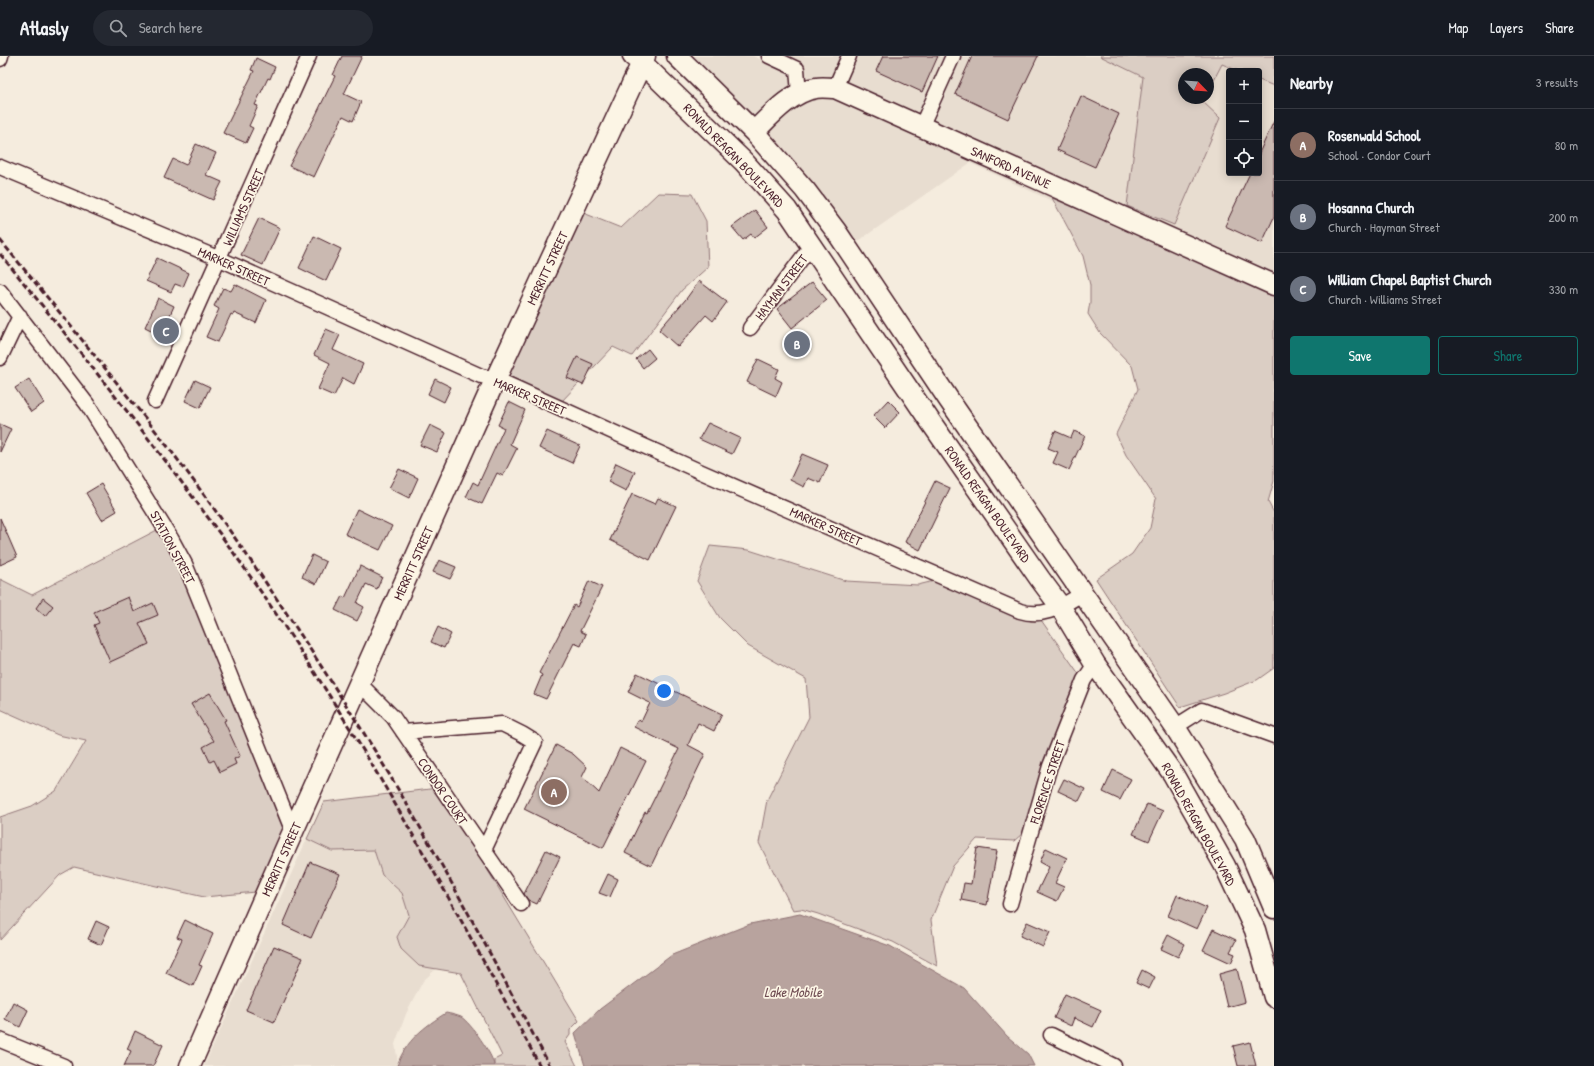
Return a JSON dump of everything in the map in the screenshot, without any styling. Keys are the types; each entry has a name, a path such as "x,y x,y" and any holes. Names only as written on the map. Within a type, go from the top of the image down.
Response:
{"main road":[{"name":"RONALD REAGAN BOULEVARD","path":"677,56 754,132 805,190 836,231 949,400 1084,593 1175,727 1245,839 1274,908"},
{"name":"RONALD REAGAN BOULEVARD","path":"640,58 744,162 787,210 1031,567 1060,606 1095,664 1173,774 1225,866 1255,930 1274,997"},
{"name":"MERRITT STREET","path":"190,1066 359,683 640,58"},
{"name":"SANFORD AVENUE","path":"754,132 775,112 799,93 816,88 835,88 1274,285"}],"street":[{"name":"WILLIAMS STREET","path":"155,401 220,259 309,56"},
{"path":"769,56 797,69 799,93"},
{"path":"835,88 849,56"},
{"path":"921,127 953,56"},
{"name":"MARKER STREET","path":"0,167 220,259 481,376 496,379 699,471 1020,611 1030,614 1047,612 1084,593"},
{"name":"HAYMAN STREET","path":"750,328 811,246"},
{"name":"STATION STREET","path":"0,291 86,404 172,540 201,603 293,832"},
{"path":"0,358 20,316"},
{"name":"FLORENCE STREET","path":"1010,904 1050,766 1084,680 1095,664"},
{"name":"CONDOR COURT","path":"359,683 393,717 521,904"},
{"path":"1175,727 1202,710 1274,736"},
{"path":"403,732 502,724 535,742 484,850"},
{"path":"1051,1035 1114,1066"},
{"path":"0,1040 64,1066"}],"shaded area":[{"path":"693,56 753,56 790,73 791,89 757,119"},
{"path":"785,56 841,56 830,81 805,84 804,69 800,63"},
{"path":"857,56 945,56 917,118 844,85"},
{"path":"961,56 1099,56 1143,77 1127,206 1201,104 1214,104 1214,79 1222,63 1233,68 1226,68 1226,176 1262,176 1262,81 1274,86 1274,278 931,124"},
{"path":"1100,56 1274,56 1274,86 1262,81 1262,68 1232,68 1222,64 1214,79 1214,68 1178,68 1178,104 1205,104 1220,118 1174,225 1127,206 1143,77"},
{"path":"834,95 1270,293 1052,198 1052,201 970,163 857,242 828,203 767,130 802,100"},
{"path":"658,193 692,194 706,221 708,267 682,290 632,356 613,347 561,402 515,381 510,377 508,371 581,212 621,228"},
{"path":"1052,198 1267,291 1274,292 1274,481 1268,502 1274,513 1274,668 1257,680 1224,693 1180,707 1096,579 1132,554 1150,528 1156,499 1126,455 1116,434 1138,389 1132,366 1100,333 1088,314 1090,285 1083,256"},
{"path":"157,530 178,567 228,687 284,829 256,892 204,897 74,867 60,875 0,940 0,817 32,806 56,791 86,741 58,735 0,709 0,579 32,595"},
{"path":"710,546 749,550 846,581 918,585 934,581 1018,617 1031,621 1041,620 1079,674 1043,763 1023,833 1014,841 977,839 953,866 931,920 937,966 893,942 818,914 801,909 793,910 759,843 767,800 809,717 806,679 748,646 720,618 697,581"},
{"path":"438,788 579,1021 570,1030 570,1035 565,1042 577,1066 494,1066 494,1060 502,1056 461,973 419,966 401,949 397,937 409,915 402,893 382,875 374,850 332,851 307,839 324,802"},
{"path":"307,839 332,851 374,850 382,875 402,893 409,915 397,937 419,965 436,969 423,981 406,1014 395,1044 398,1063 397,1066 204,1066"}],"water":[{"name":"Lake Mobile","path":"800,914 890,946 964,988 1007,1036 1028,1054 1034,1066 585,1066 575,1033 600,1009 672,955 750,924"},
{"path":"446,1013 461,1017 470,1025 486,1047 494,1066 397,1066 410,1042 423,1029"}],"building":[{"path":"342,56 362,56 344,94 361,102 353,121 343,116 314,177 289,166 335,76 333,75"},
{"path":"883,56 938,56 922,92 876,71"},
{"path":"972,56 1038,56 1008,119 955,94"},
{"path":"256,58 275,67 255,105 258,106 249,126 253,128 246,143 223,133 254,71 251,70"},
{"path":"1081,96 1119,114 1095,167 1057,150"},
{"path":"1274,121 1274,217 1262,243 1225,226 1249,176 1262,176 1262,147"},
{"path":"196,144 216,153 206,175 222,182 213,200 164,178 173,159 186,165"},
{"path":"755,210 768,227 754,238 751,234 743,240 732,227"},
{"path":"259,218 280,228 263,265 241,255"},
{"path":"314,236 341,249 326,281 299,268"},
{"path":"157,258 189,273 183,287 175,284 171,292 146,281"},
{"path":"699,281 727,302 713,321 706,315 678,347 659,330 686,299"},
{"path":"812,282 827,300 792,328 777,309"},
{"path":"235,284 266,300 256,323 234,313 233,315 231,314 218,342 206,337 219,309 214,306 223,288 231,291"},
{"path":"158,298 174,306 161,335 145,327"},
{"path":"326,329 340,335 333,350 363,364 354,384 343,378 334,396 318,389 330,363 314,355"},
{"path":"648,349 655,358 643,368 636,359"},
{"path":"577,357 593,364 583,385 567,378"},
{"path":"758,359 779,369 775,378 782,382 776,396 747,382"},
{"path":"29,379 44,403 31,412 15,388"},
{"path":"435,379 451,387 444,402 428,394"},
{"path":"195,380 210,387 200,408 185,401"},
{"path":"888,400 900,412 885,428 873,416"},
{"path":"509,402 525,410 510,444 517,448 503,476 497,473 482,504 466,497 473,482 478,485 504,428 498,425"},
{"path":"708,423 740,438 732,454 699,439"},
{"path":"0,424 11,429 0,452"},
{"path":"430,425 446,433 437,452 420,445"},
{"path":"547,431 580,446 572,463 539,448"},
{"path":"1055,431 1071,438 1074,431 1085,436 1069,470 1053,463 1058,452 1048,448"},
{"path":"802,454 828,465 820,483 808,478 804,487 790,480"},
{"path":"616,463 635,472 626,491 608,482"},
{"path":"399,469 418,478 409,498 389,488"},
{"path":"935,481 950,488 920,550 905,542"},
{"path":"101,484 117,511 102,520 86,493"},
{"path":"632,494 655,504 658,498 676,506 650,560 610,540"},
{"path":"357,509 392,526 380,550 345,534"},
{"path":"0,518 17,557 0,565"},
{"path":"312,555 326,562 316,584 302,577"},
{"path":"439,560 456,567 450,579 433,572"},
{"path":"360,566 382,577 377,589 366,584 357,603 364,607 357,621 335,610 342,596 345,598"},
{"path":"589,581 602,587 580,631 586,634 581,646 574,643 546,699 534,694 542,675 539,673 574,605 577,607"},
{"path":"128,597 134,612 153,603 158,615 139,623 149,644 110,662 94,625 99,623 94,612"},
{"path":"43,598 53,606 45,616 36,608"},
{"path":"438,627 451,634 444,648 431,642"},
{"path":"637,673 722,714 714,731 698,723 688,745 705,754 651,866 625,853 679,749 634,727 637,721 642,720 650,703 628,692"},
{"path":"210,693 226,720 224,721 240,756 234,759 236,764 220,772 214,760 210,762 203,747 214,741 191,704"},
{"path":"556,745 573,754 587,767 582,777 599,793 620,748 646,761 603,848 524,809"},
{"path":"1113,770 1131,779 1120,800 1103,792"},
{"path":"1064,779 1085,789 1079,801 1058,791"},
{"path":"1147,804 1163,811 1149,841 1133,834"},
{"path":"977,848 997,851 987,905 961,900 964,883 971,884"},
{"path":"1046,848 1067,858 1055,883 1064,887 1057,901 1037,892 1049,867 1040,862"},
{"path":"546,850 560,857 537,904 528,900 524,894"},
{"path":"310,862 340,874 311,938 283,925"},
{"path":"608,874 618,879 610,897 599,893"},
{"path":"1177,895 1207,908 1197,929 1168,916"},
{"path":"185,920 213,934 199,965 202,966 193,986 166,973 182,939 177,937"},
{"path":"96,921 109,927 101,945 88,939"},
{"path":"1027,922 1050,932 1043,947 1020,936"},
{"path":"1213,929 1236,940 1230,952 1235,954 1231,963 1203,950"},
{"path":"1168,935 1185,944 1178,957 1161,949"},
{"path":"274,946 303,958 274,1022 246,1010"},
{"path":"1237,969 1245,1002 1227,1007 1219,974"},
{"path":"1142,970 1155,977 1149,989 1136,983"},
{"path":"1065,994 1101,1010 1093,1027 1074,1018 1071,1026 1054,1018"},
{"path":"13,1002 28,1010 20,1027 5,1019"},
{"path":"135,1031 163,1045 153,1066 124,1066 131,1051 127,1049"},
{"path":"1250,1042 1256,1066 1238,1066 1233,1046"}],"railway":[{"path":"0,240 158,434 231,533 278,601 374,749 400,793 452,883 550,1066"},
{"path":"0,254 157,449 231,550 302,653 334,703 426,857 540,1066"}],"place":[{"name":"William Chapel Baptist Church","path":"166,331"},
{"name":"Hosanna Church","path":"797,344"},
{"name":"Rosenwald School","path":"554,792"}]}
